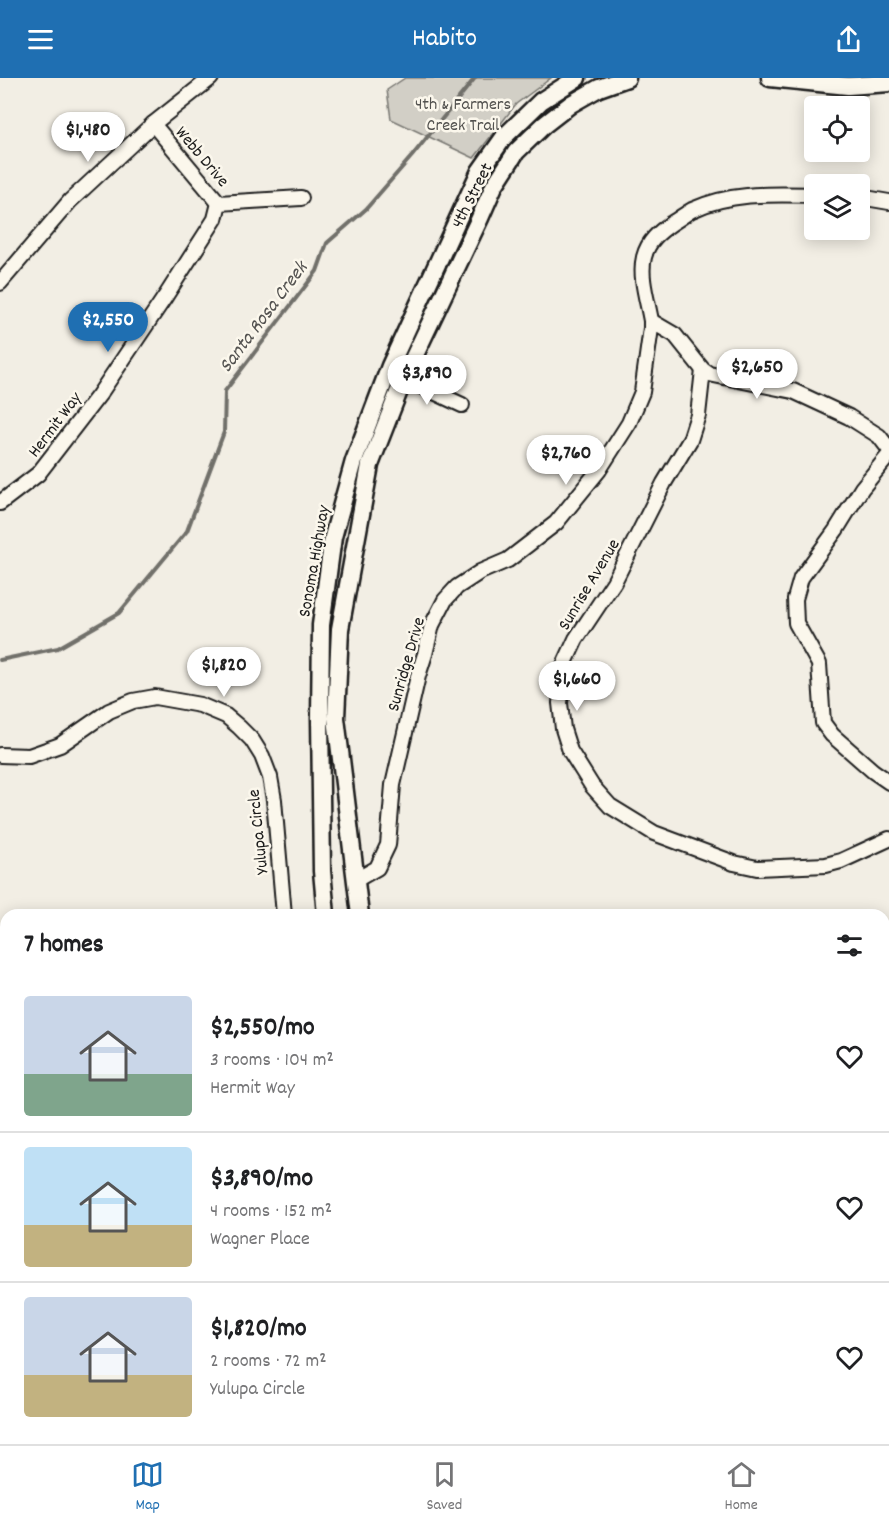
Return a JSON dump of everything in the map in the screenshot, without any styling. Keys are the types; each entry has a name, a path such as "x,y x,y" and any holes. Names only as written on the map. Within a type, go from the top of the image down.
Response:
{"main road":[{"name":"4th Street","path":"390,366 480,171 504,137 533,108 577,78"},
{"name":"4th Street","path":"404,378 494,186 516,152 544,124 570,104 599,88 627,78"},
{"path":"770,78 848,86 889,83"},
{"name":"Sonoma Highway","path":"325,909 322,871 321,625 333,537 354,461 390,366"},
{"path":"359,909 336,718 340,629 370,465 404,378"}],"street":[{"path":"0,284 70,201 153,124 212,78"},
{"name":"Webb Drive","path":"153,124 219,203 301,198"},
{"name":"Sunridge Drive","path":"356,880 377,868 388,845 393,785 418,676 432,625 445,600 457,587 480,572 508,560 556,523 599,470 629,423 642,392 651,321 643,277 644,258 651,240 690,211 715,201 744,196 804,195"},
{"path":"870,199 889,202"},
{"name":"Hermit Way","path":"0,503 38,474 99,394 215,219 219,203"},
{"path":"651,321 675,335 703,370 709,374 793,391 849,417 879,436 889,449"},
{"name":"Sunrise Avenue","path":"703,370 698,414 690,440 664,483 614,582 576,639 564,665 560,703 563,729 570,751 592,786 610,806 654,833 735,863 758,868 826,865 841,861 889,839"},
{"path":"404,378 462,405"},
{"path":"889,455 862,488 836,530 801,578 795,599 796,623 819,664 823,723 832,735 889,782"},
{"name":"Yulupa Circle","path":"0,755 29,756 60,745 110,711 133,701 155,697 200,705 226,716 252,740 262,756 270,777 283,909"}],"green space":[{"name":"4th & Farmers Creek Trail","path":"405,78 551,78 516,104 474,158 391,119 387,90"}],"waterway":[{"name":"Santa Rosa Creek","path":"0,660 58,648 119,613 187,531 224,432 225,391 317,271 327,243 366,209 475,78"}]}
